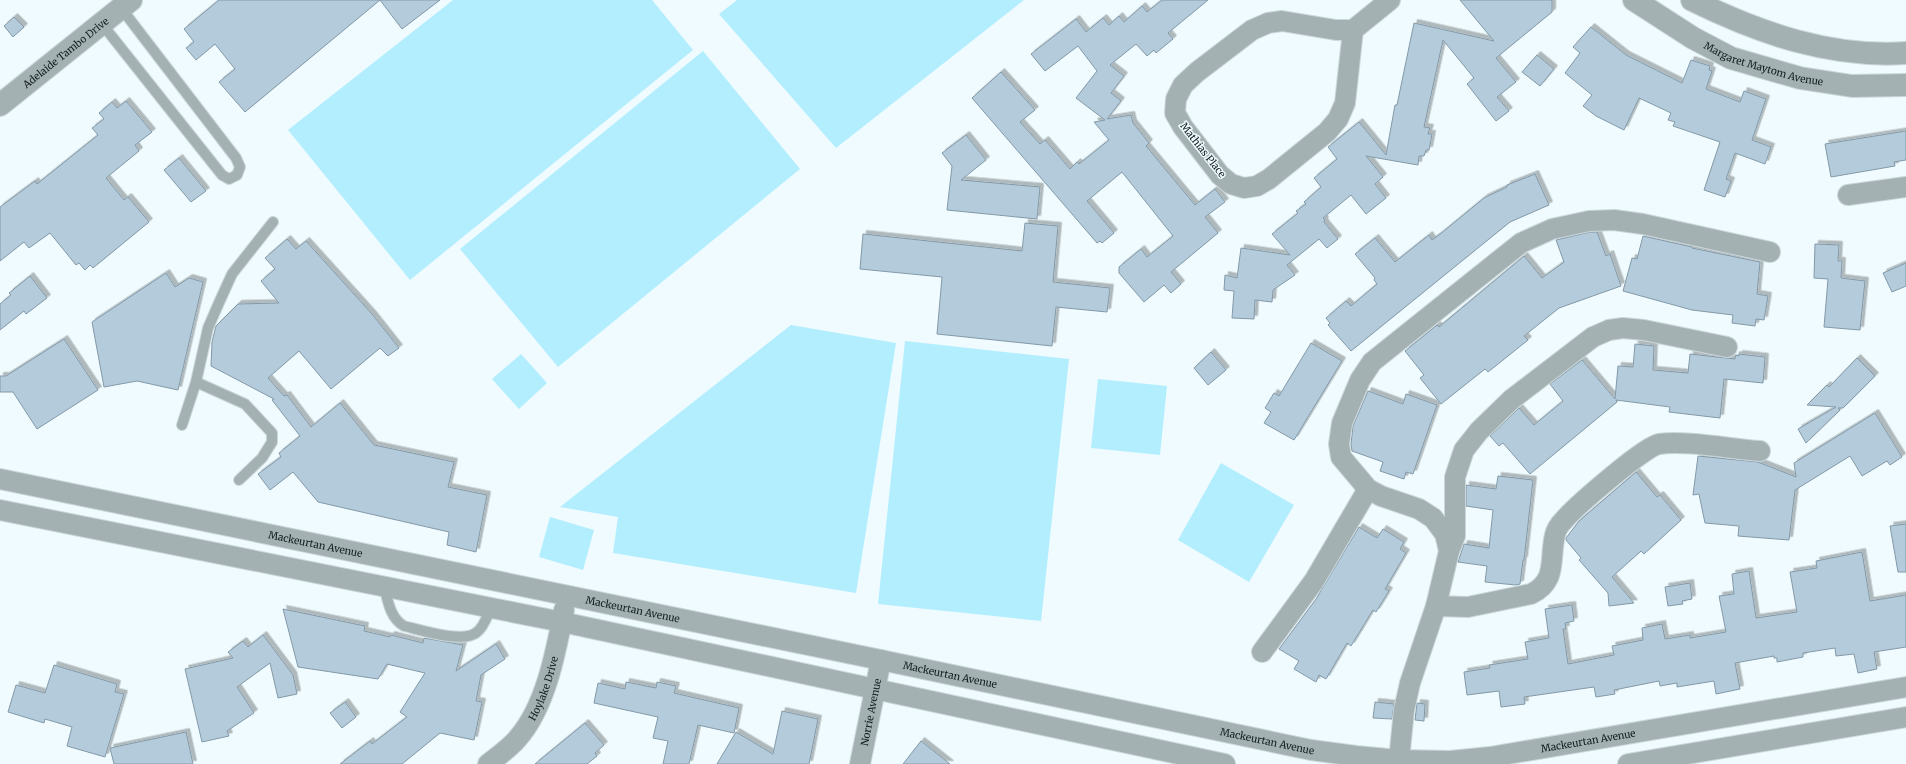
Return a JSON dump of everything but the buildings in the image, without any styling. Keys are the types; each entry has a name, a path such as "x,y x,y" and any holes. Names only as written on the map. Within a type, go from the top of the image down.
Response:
{"street":[{"path":"1353,30 1390,0"},
{"name":"Margaret Maytom Avenue","path":"1634,0 1693,38 1731,58 1800,78 1852,86 1906,85"},
{"path":"1692,0 1726,17 1772,35 1810,45 1844,51 1883,54 1906,53"},
{"name":"Adelaide Tambo Drive","path":"0,105 126,4"},
{"name":"Mathias Place","path":"1282,21 1336,30 1353,30 1345,103 1338,119 1327,132 1269,179 1257,186 1244,188 1232,184 1220,175 1183,127 1175,113 1176,99 1183,85 1197,72 1252,30 1268,22 1282,21"},
{"path":"1800,78 1810,45"},
{"path":"1848,195 1906,187"},
{"path":"1449,551 1445,534 1434,518 1419,509 1380,496 1368,489 1341,456 1339,444 1342,423 1360,380 1372,362 1521,243 1552,229 1589,221 1614,220 1643,224 1770,252"},
{"path":"1399,760 1404,710 1407,697 1416,663 1436,606 1449,551 1456,536 1457,521 1454,501 1455,477 1464,450 1479,431 1512,399 1593,337 1609,330 1623,328 1644,330 1727,347"},
{"path":"1436,606 1468,607 1531,594 1539,590 1549,576 1555,534 1564,520 1631,461 1658,444 1672,443 1760,451"},
{"name":"Mackeurtan Avenue","path":"0,479 1311,750 1356,756 1399,760 1450,761 1554,756 1906,687"},
{"path":"1262,652 1314,581 1368,489"},
{"path":"0,510 562,622 1225,764"},
{"name":"Hoylake Drive","path":"488,764 518,739 533,717 542,699 562,622 567,596"},
{"name":"Norrie Avenue","path":"860,764 881,660"},
{"path":"1628,764 1906,717"}],"lane":[{"path":"102,24 222,175 229,179 237,175 240,167 236,158 126,4"},
{"path":"182,425 196,382 208,328 232,274 273,222"},
{"path":"196,382 245,404 272,433 272,442 262,458 239,480"},
{"path":"384,586 390,609 397,622 404,626 460,638 477,633 492,608"}],"shaded area":[{"path":"453,0 652,0 693,50 410,280 288,130"},
{"path":"737,0 1024,0 836,148 719,14"},
{"path":"703,51 800,169 558,367 460,249"},
{"path":"791,325 896,343 856,593 613,553 618,517 560,507"},
{"path":"905,341 1069,359 1041,621 878,604"},
{"path":"521,354 547,383 519,409 492,379"},
{"path":"1098,379 1167,386 1160,455 1091,448"},
{"path":"1221,463 1294,505 1249,582 1178,540"},
{"path":"550,517 594,530 583,570 539,557"}]}
